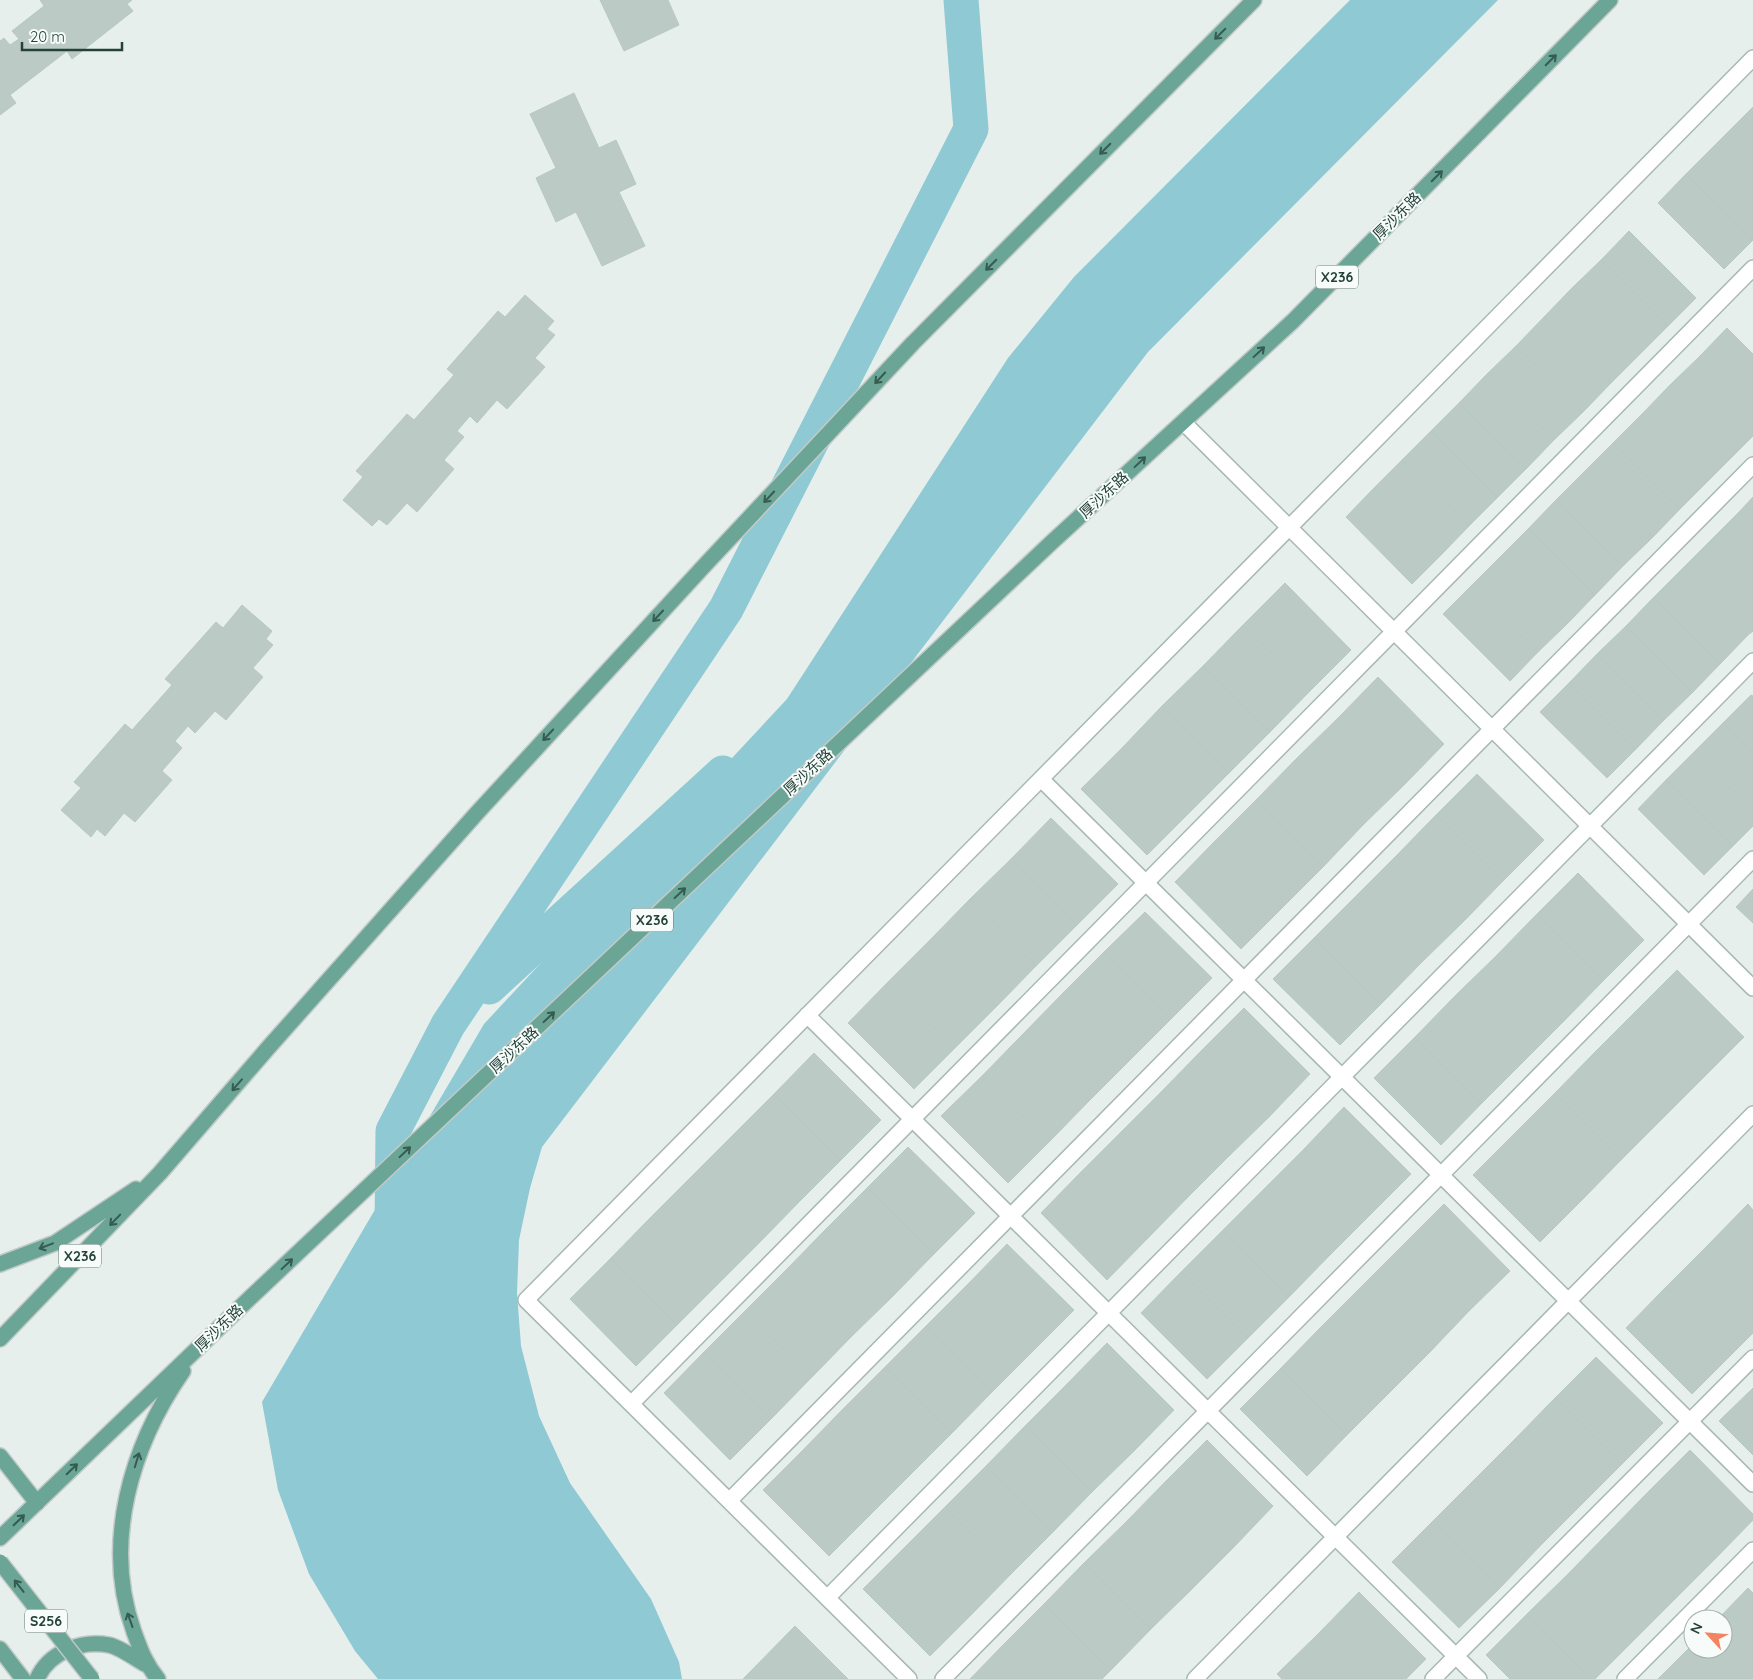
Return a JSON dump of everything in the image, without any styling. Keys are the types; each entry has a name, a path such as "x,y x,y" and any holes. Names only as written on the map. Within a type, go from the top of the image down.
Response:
{"main road":[{"name":"X236","path":"0,1339 160,1173 268,1048 476,814 913,343 1254,0"},
{"name":"厚沙东路","path":"0,1538 251,1297 1052,542 1293,321 1610,0"},
{"path":"0,1264 55,1243 160,1173"},
{"path":"147,1666 127,1611 120,1559 121,1524 129,1486 141,1449 156,1414 201,1345"},
{"path":"0,1456 37,1502"},
{"name":"S256","path":"0,1562 92,1679"},
{"path":"37,1679 40,1671 57,1654 81,1644 111,1645 147,1666 158,1679"},
{"path":"0,1650 23,1679"}],"street":[{"path":"909,1679 526,1300 1753,58"},
{"path":"631,1404 1753,268"},
{"path":"1184,422 1753,988"},
{"path":"729,1502 1753,465"},
{"path":"827,1598 1753,661"},
{"path":"1041,779 1753,1484"},
{"path":"943,1679 1753,859"},
{"path":"808,1015 1479,1679"},
{"path":"1195,1679 1753,1114"},
{"path":"1433,1679 1753,1358"},
{"path":"1625,1679 1753,1550"}],"water":[{"path":"1350,0 1498,0 1148,352 542,1147 530,1188 519,1240 517,1293 521,1346 539,1416 570,1483 651,1599 679,1662 682,1679 378,1679 355,1651 309,1574 278,1490 262,1402 484,1024 787,699 1008,358 1074,277"}],"building":[{"path":"40,0 132,0 127,4 133,11 72,59 67,51 10,95 16,103 0,115 0,41 4,38 10,45 19,39 12,31 44,6"},
{"path":"600,0 668,0 679,25 624,51"},
{"path":"574,93 599,148 616,140 636,184 619,192 645,246 602,266 576,212 556,222 536,178 556,168 530,114"},
{"path":"1753,107 1753,125 1744,116"},
{"path":"1744,116 1753,125 1753,182 1715,145"},
{"path":"1715,145 1753,182 1753,240 1686,174"},
{"path":"1686,174 1753,240 1724,269 1658,203"},
{"path":"1629,231 1696,298 1668,326 1601,260"},
{"path":"1601,260 1668,326 1639,355 1572,288"},
{"path":"1572,288 1639,355 1611,383 1544,317"},
{"path":"525,295 554,321 547,329 555,335 535,358 545,367 507,409 497,400 477,423 470,416 457,431 464,437 444,460 454,469 417,512 407,503 387,525 379,519 372,526 343,500 363,477 356,471 407,414 414,420 454,375 447,369 498,311 505,317"},
{"path":"1544,317 1611,383 1583,412 1516,346"},
{"path":"1727,328 1753,354 1753,411 1699,357"},
{"path":"1516,346 1583,412 1554,440 1487,374"},
{"path":"1699,357 1753,411 1753,436 1737,452 1670,385"},
{"path":"1487,374 1554,440 1526,469 1459,403"},
{"path":"1670,385 1737,452 1708,481 1642,414"},
{"path":"1459,403 1526,469 1497,498 1431,431"},
{"path":"1642,414 1708,481 1680,509 1613,443"},
{"path":"1431,431 1497,498 1469,526 1402,460"},
{"path":"1613,443 1680,509 1652,538 1585,471"},
{"path":"1402,460 1469,526 1441,555 1374,488"},
{"path":"1585,471 1652,538 1623,566 1556,500"},
{"path":"1374,488 1441,555 1412,584 1346,517"},
{"path":"1753,497 1753,526 1739,512"},
{"path":"1556,500 1623,566 1595,595 1528,529"},
{"path":"1739,512 1753,526 1753,583 1711,540"},
{"path":"1528,529 1595,595 1567,624 1500,557"},
{"path":"1711,540 1753,583 1753,631 1748,635 1682,569"},
{"path":"1500,557 1567,624 1538,652 1471,586"},
{"path":"1682,569 1748,635 1720,664 1654,597"},
{"path":"1285,583 1351,650 1310,691 1243,625"},
{"path":"1471,586 1538,652 1510,681 1443,614"},
{"path":"1654,597 1720,664 1692,693 1626,626"},
{"path":"242,605 272,631 266,639 273,645 253,668 263,677 226,720 215,711 195,733 188,726 175,741 182,748 162,771 172,780 135,822 124,813 105,836 97,829 91,837 61,810 81,788 74,782 125,724 132,730 172,685 165,679 216,622 223,628"},
{"path":"1243,625 1310,691 1270,732 1203,666"},
{"path":"1626,626 1692,693 1663,721 1597,654"},
{"path":"1597,654 1663,721 1635,750 1569,683"},
{"path":"1203,666 1270,732 1229,773 1162,706"},
{"path":"1378,677 1444,744 1404,785 1338,718"},
{"path":"1569,683 1635,750 1607,778 1540,712"},
{"path":"1751,695 1753,696 1753,753 1723,723"},
{"path":"1162,706 1229,773 1188,814 1122,748"},
{"path":"1338,718 1404,785 1363,825 1296,759"},
{"path":"1723,723 1753,753 1753,810 1694,752"},
{"path":"1122,748 1188,814 1147,855 1081,789"},
{"path":"1694,752 1753,810 1753,826 1733,846 1666,780"},
{"path":"1296,759 1363,825 1323,867 1256,800"},
{"path":"1477,774 1544,840 1503,881 1436,815"},
{"path":"1666,780 1733,846 1704,875 1638,809"},
{"path":"1256,800 1323,867 1282,908 1215,841"},
{"path":"1436,815 1503,881 1463,922 1396,856"},
{"path":"1051,818 1118,884 1077,925 1011,859"},
{"path":"1215,841 1282,908 1241,949 1175,882"},
{"path":"1396,856 1463,922 1421,963 1355,897"},
{"path":"1011,859 1077,925 1036,966 970,899"},
{"path":"1578,873 1644,940 1603,981 1537,914"},
{"path":"1753,889 1753,923 1736,907"},
{"path":"1355,897 1421,963 1381,1004 1314,938"},
{"path":"970,899 1036,966 996,1007 929,941"},
{"path":"1145,912 1212,978 1171,1019 1104,952"},
{"path":"1537,914 1603,981 1563,1022 1496,956"},
{"path":"1314,938 1381,1004 1340,1045 1273,979"},
{"path":"929,941 996,1007 955,1048 888,982"},
{"path":"1104,952 1171,1019 1130,1060 1063,993"},
{"path":"1496,956 1563,1022 1522,1063 1455,996"},
{"path":"1677,970 1744,1037 1703,1078 1636,1011"},
{"path":"888,982 955,1048 914,1089 848,1023"},
{"path":"1063,993 1130,1060 1089,1101 1023,1034"},
{"path":"1455,996 1522,1063 1481,1104 1415,1037"},
{"path":"1244,1008 1310,1074 1270,1116 1203,1049"},
{"path":"1636,1011 1703,1078 1662,1119 1595,1052"},
{"path":"1023,1034 1089,1101 1049,1142 982,1076"},
{"path":"1415,1037 1481,1104 1441,1145 1374,1078"},
{"path":"1203,1049 1270,1116 1229,1156 1163,1090"},
{"path":"1595,1052 1662,1119 1621,1160 1555,1093"},
{"path":"814,1053 881,1120 840,1161 774,1094"},
{"path":"982,1076 1049,1142 1008,1183 941,1116"},
{"path":"1163,1090 1229,1156 1188,1197 1122,1131"},
{"path":"1555,1093 1621,1160 1581,1201 1514,1134"},
{"path":"774,1094 840,1161 799,1202 733,1135"},
{"path":"1344,1107 1411,1174 1370,1215 1304,1149"},
{"path":"1122,1131 1188,1197 1147,1239 1081,1172"},
{"path":"1514,1134 1581,1201 1540,1242 1473,1175"},
{"path":"733,1135 799,1202 759,1243 692,1176"},
{"path":"908,1147 975,1213 934,1254 867,1188"},
{"path":"1304,1149 1370,1215 1329,1256 1263,1190"},
{"path":"1081,1172 1147,1239 1107,1280 1041,1213"},
{"path":"692,1176 759,1243 718,1284 651,1217"},
{"path":"867,1188 934,1254 893,1296 826,1229"},
{"path":"1263,1190 1329,1256 1289,1297 1222,1231"},
{"path":"1444,1204 1510,1271 1469,1311 1403,1245"},
{"path":"1748,1204 1753,1210 1753,1292 1707,1246"},
{"path":"651,1217 718,1284 677,1325 611,1258"},
{"path":"826,1229 893,1296 852,1336 786,1270"},
{"path":"1222,1231 1289,1297 1248,1338 1181,1272"},
{"path":"1007,1244 1074,1310 1033,1351 967,1285"},
{"path":"1403,1245 1469,1311 1429,1353 1362,1286"},
{"path":"1707,1246 1753,1292 1753,1333 1733,1353 1666,1287"},
{"path":"611,1258 677,1325 636,1366 570,1299"},
{"path":"786,1270 852,1336 812,1377 745,1311"},
{"path":"1181,1272 1248,1338 1207,1379 1141,1313"},
{"path":"967,1285 1033,1351 992,1392 926,1326"},
{"path":"1362,1286 1429,1353 1388,1394 1321,1327"},
{"path":"1666,1287 1733,1353 1692,1394 1626,1328"},
{"path":"745,1311 812,1377 771,1419 704,1352"},
{"path":"926,1326 992,1392 952,1433 885,1367"},
{"path":"1321,1327 1388,1394 1347,1435 1281,1368"},
{"path":"1107,1343 1174,1410 1134,1451 1067,1384"},
{"path":"704,1352 771,1419 730,1460 664,1393"},
{"path":"1596,1357 1663,1423 1622,1464 1555,1398"},
{"path":"885,1367 952,1433 911,1474 844,1408"},
{"path":"1281,1368 1347,1435 1307,1476 1240,1409"},
{"path":"1067,1384 1134,1451 1092,1492 1026,1425"},
{"path":"1753,1388 1753,1455 1719,1421"},
{"path":"1555,1398 1622,1464 1581,1505 1515,1439"},
{"path":"844,1408 911,1474 870,1515 804,1449"},
{"path":"1026,1425 1092,1492 1052,1533 986,1466"},
{"path":"1515,1439 1581,1505 1540,1546 1474,1480"},
{"path":"1207,1440 1273,1506 1233,1548 1166,1481"},
{"path":"804,1449 870,1515 829,1556 763,1490"},
{"path":"1690,1450 1753,1514 1753,1520 1716,1558 1649,1491"},
{"path":"986,1466 1052,1533 1011,1574 945,1507"},
{"path":"1474,1480 1540,1546 1500,1588 1433,1521"},
{"path":"1166,1481 1233,1548 1192,1589 1126,1522"},
{"path":"1649,1491 1716,1558 1675,1599 1608,1533"},
{"path":"945,1507 1011,1574 971,1615 904,1548"},
{"path":"1433,1521 1500,1588 1459,1628 1392,1562"},
{"path":"1126,1522 1192,1589 1151,1629 1084,1563"},
{"path":"1608,1533 1675,1599 1634,1640 1568,1574"},
{"path":"904,1548 971,1615 930,1656 863,1589"},
{"path":"1084,1563 1151,1629 1111,1670 1044,1604"},
{"path":"1568,1574 1634,1640 1595,1679 1591,1679 1527,1614"},
{"path":"1748,1588 1753,1593 1753,1675 1733,1655 1733,1609 1728,1609"},
{"path":"1359,1592 1426,1659 1406,1679 1364,1679 1318,1634"},
{"path":"1044,1604 1111,1670 1102,1679 1037,1679 1003,1645"},
{"path":"1527,1614 1591,1679 1510,1679 1486,1655"},
{"path":"795,1626 848,1679 743,1679"},
{"path":"1318,1634 1364,1679 1282,1679 1277,1674"},
{"path":"1003,1645 1037,1679 970,1679"},
{"path":"1683,1654 1683,1659 1733,1659 1733,1655 1753,1675 1753,1679 1676,1679 1667,1670"},
{"path":"1667,1670 1676,1679 1658,1679"}],"waterway":[{"path":"392,1228 393,1131 448,1025 726,609 971,129 961,0"},
{"path":"489,987 723,773"}]}
